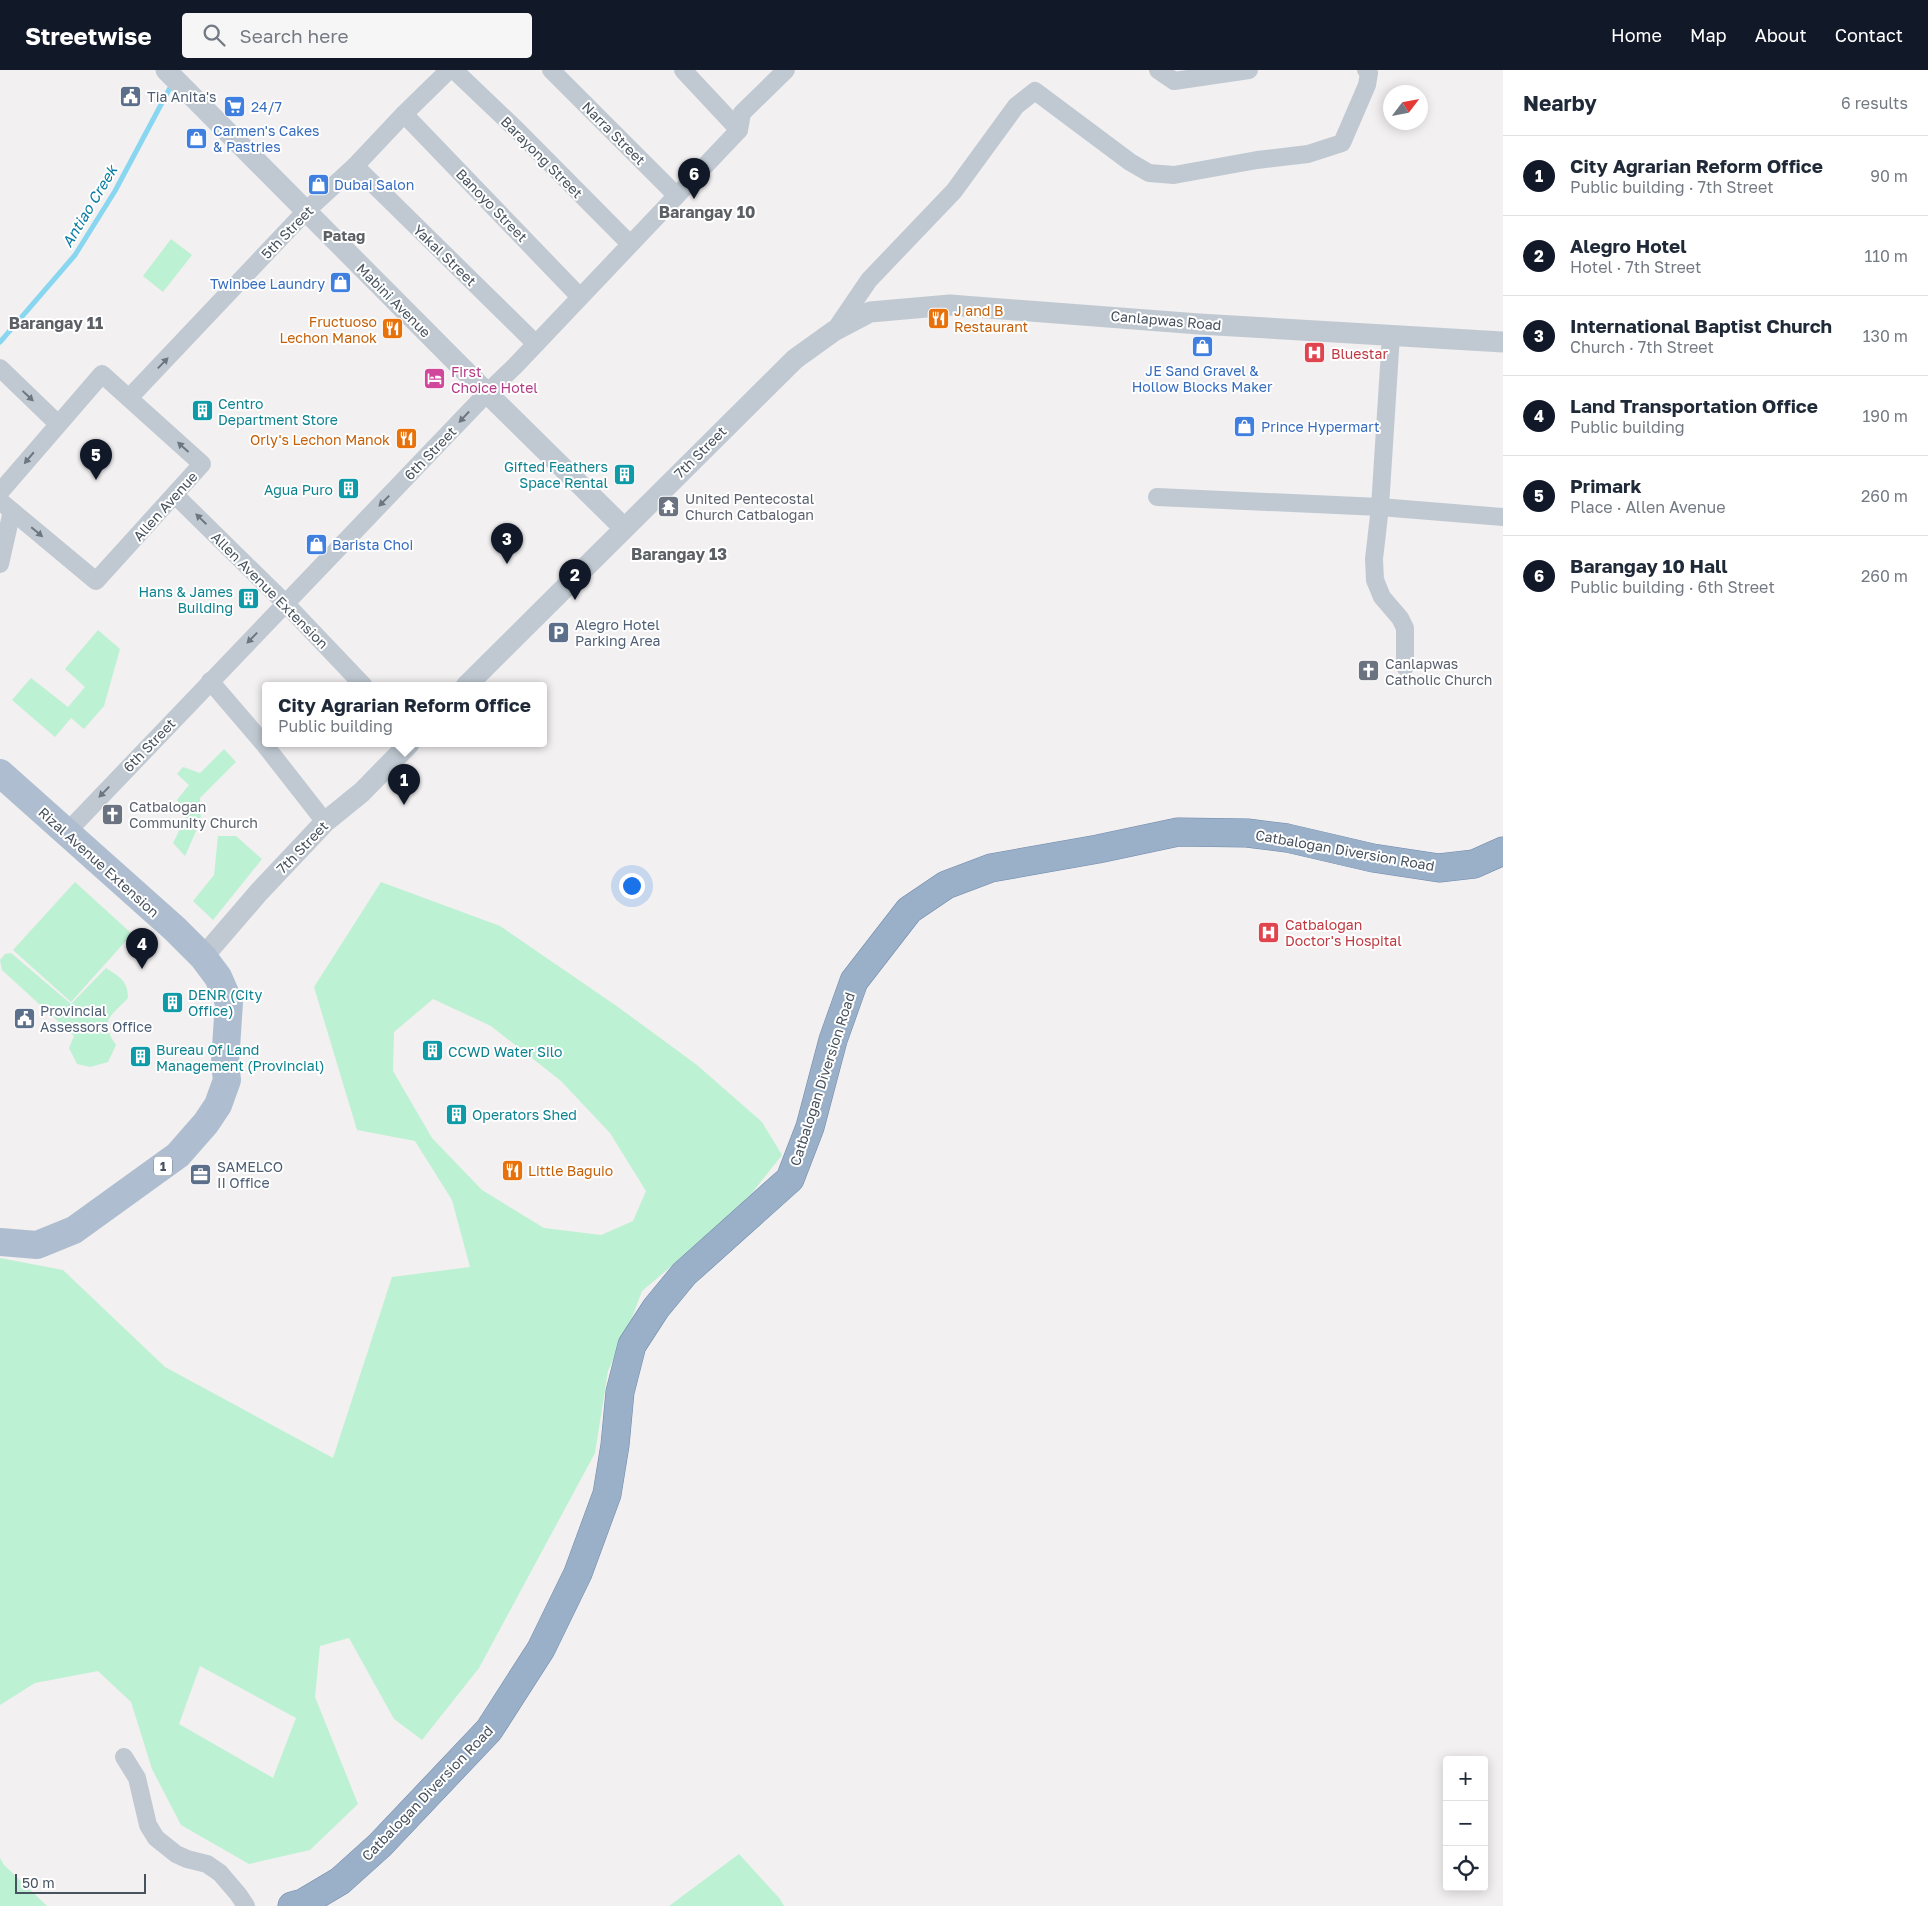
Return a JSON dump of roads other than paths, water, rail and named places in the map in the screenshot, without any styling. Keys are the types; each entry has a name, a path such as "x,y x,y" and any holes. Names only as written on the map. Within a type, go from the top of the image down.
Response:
{"highway":[{"name":"Catbalogan Diversion Road","path":"292,1906 303,1903 340,1881 380,1845 489,1730 541,1649 578,1573 607,1494 615,1445 620,1392 632,1345 656,1308 684,1274 790,1179 810,1127 833,1040 854,981 909,910 946,885 991,868 1098,849 1178,832 1246,833 1287,838 1373,858 1439,868 1474,864 1503,851"}],"main road":[{"name":"Rizal Avenue Extension","path":"0,773 168,923 203,957 218,977 229,1002 225,1063 227,1080 218,1104 206,1122 178,1155 74,1230 37,1245 0,1242"}],"street":[{"name":"5th Street","path":"129,398 306,211 354,166 449,70"},
{"name":"Barayong Street","path":"454,70 518,131 630,244"},
{"name":"Narra Street","path":"552,70 676,195"},
{"path":"683,70 739,130"},
{"name":"6th Street","path":"66,833 739,130 742,113 786,70"},
{"path":"1158,70 1174,81 1249,70"},
{"path":"834,331 869,280 954,191 1016,106 1035,91 1149,174 1174,174 1257,160 1308,154 1342,143 1367,85 1370,73 1366,70"},
{"name":"Mabini Avenue","path":"172,76 624,528"},
{"name":"Banoyo Street","path":"404,114 580,296"},
{"name":"Yakal Street","path":"354,166 536,344"},
{"name":"Canlapwas Road","path":"834,331 870,312 950,305 1200,324 1503,342"},
{"name":"7th Street","path":"470,682 795,359 834,331"},
{"path":"1391,335 1380,507 1374,559 1375,580 1382,596 1400,618 1405,628 1405,667"},
{"path":"0,368 58,423"},
{"name":"Allen Avenue","path":"0,492 102,374 202,464 96,581 6,506"},
{"name":"Allen Avenue Extension","path":"175,495 286,603 360,682"},
{"path":"1157,497 1380,507 1503,517"},
{"path":"0,564 6,506"},
{"path":"210,681 262,742"},
{"path":"266,747 325,822"},
{"name":"7th Street","path":"203,957 258,892 325,822 362,792 406,747"},
{"path":"124,1756 136,1778 148,1825 156,1838 176,1854 207,1864 220,1873 246,1906"}],"waterway":[{"name":"Antiao Creek","path":"0,342 75,255 115,191 172,84"}],"place":[{"name":"Tia Anita's","path":"131,96"},
{"name":"24/7","path":"235,106"},
{"name":"Carmen's Cakes & Pastries","path":"197,138"},
{"name":"Dubai Salon","path":"318,184"},
{"name":"Barangay 10 Hall","path":"694,199"},
{"name":"Twinbee Laundry","path":"341,283"},
{"name":"J and B Restaurant","path":"938,318"},
{"name":"Fructuoso Lechon Manok","path":"393,329"},
{"name":"JE Sand Gravel & Hollow Blocks Maker","path":"1202,347"},
{"name":"Bluestar","path":"1315,353"},
{"name":"First Choice Hotel","path":"435,379"},
{"name":"Centro Department Store","path":"202,411"},
{"name":"Prince Hypermart","path":"1245,426"},
{"name":"Orly's Lechon Manok","path":"406,439"},
{"name":"Gifted Feathers Space Rental","path":"624,474"},
{"name":"Primark","path":"96,480"},
{"name":"Agua Puro","path":"349,489"},
{"name":"United Pentecostal Church Catbalogan","path":"669,506"},
{"name":"Barista Choi","path":"316,544"},
{"name":"International Baptist Church","path":"507,564"},
{"name":"Hans & James Building","path":"249,599"},
{"name":"Alegro Hotel","path":"575,600"},
{"name":"Alegro Hotel Parking Area","path":"559,632"},
{"name":"Canlapwas Catholic Church","path":"1369,671"},
{"name":"City Agrarian Reform Office","path":"404,805"},
{"name":"Catbalogan Community Church","path":"113,814"},
{"name":"Catbalogan Doctor's Hospital","path":"1269,932"},
{"name":"Land Transportation Office","path":"142,969"},
{"name":"DENR (City Office)","path":"172,1002"},
{"name":"Provincial Assessors Office","path":"24,1018"},
{"name":"CCWD Water Silo","path":"432,1051"},
{"name":"Bureau Of Land Management (Provincial)","path":"140,1057"},
{"name":"Operators Shed","path":"456,1114"},
{"name":"Little Baguio","path":"512,1170"},
{"name":"SAMELCO II Office","path":"201,1174"}],"district":[{"name":"Barangay 10","path":"707,212"},
{"name":"Patag","path":"344,235"},
{"name":"Barangay 11","path":"56,323"},
{"name":"Barangay 13","path":"679,554"}]}
